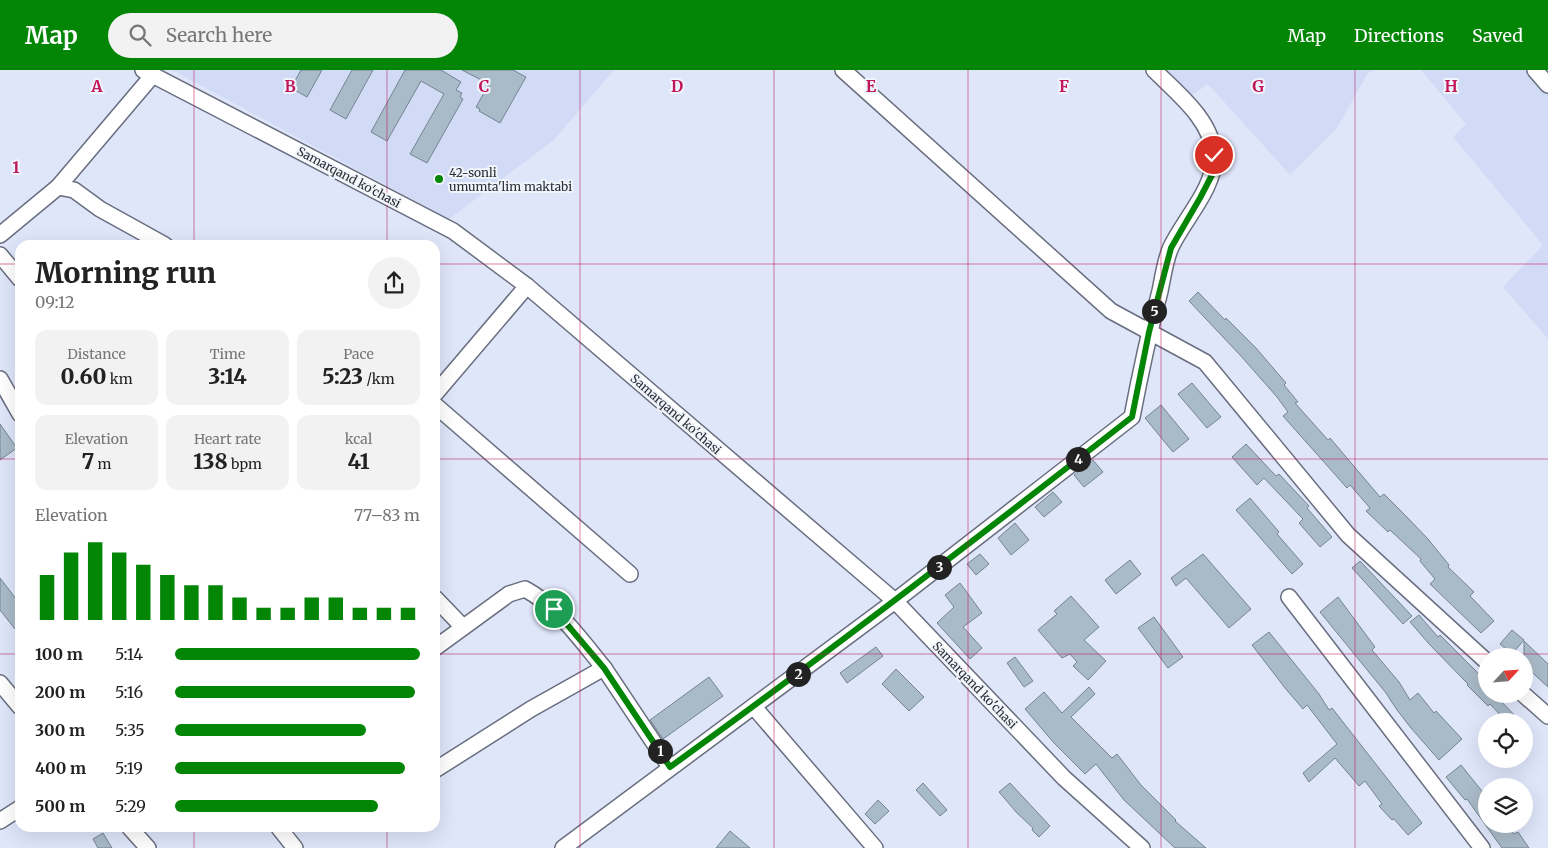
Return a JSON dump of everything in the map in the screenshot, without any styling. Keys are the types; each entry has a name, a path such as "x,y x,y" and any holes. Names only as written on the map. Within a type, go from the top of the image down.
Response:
{"street":[{"path":"843,70 1111,312 1205,362 1348,535 1478,654"},
{"path":"563,848 895,601 1132,417 1149,332 1171,248 1212,175 1214,155 1208,132 1192,108 1154,70"},
{"path":"1535,70 1548,85"},
{"path":"0,235 58,187 148,73"},
{"name":"Samarqand ko'chasi","path":"148,73 453,231 527,286 895,601 1064,778 1142,848"},
{"path":"58,187 74,190 100,209 156,240"},
{"path":"0,255 15,273"},
{"path":"440,388 527,286"},
{"path":"0,379 15,405"},
{"path":"440,410 630,574"},
{"path":"440,644 508,594 524,589 540,597 554,609 604,668 670,767"},
{"path":"1289,597 1482,848"},
{"path":"440,603 463,627"},
{"path":"440,767 531,709 604,668"},
{"path":"0,683 15,701"},
{"path":"1533,703 1548,716"},
{"path":"754,707 875,848"},
{"path":"0,821 15,811"},
{"path":"134,832 148,848"},
{"path":"282,832 295,848"}],"shaded area":[{"name":"42-sonli umumta'lim maktabi","path":"172,70 614,70 554,140 449,219"},
{"path":"1168,70 1374,70 1368,73 1337,128 1290,175 1208,84 1191,96"},
{"path":"1421,70 1528,70 1548,94 1548,339 1503,287 1543,245 1453,137 1466,124"}],"building":[{"path":"301,70 322,70 307,97 291,88"},
{"path":"352,70 373,70 346,119 330,110"},
{"path":"405,70 441,70 461,82 456,90 462,93 460,97 463,99 427,163 410,154 444,94 421,81 387,141 371,132"},
{"path":"462,70 513,70 526,77 500,123 479,111 480,109 476,107 489,84"},
{"path":"1198,292 1256,348 1286,383 1284,385 1298,402 1295,403 1328,440 1330,438 1380,497 1384,494 1405,515 1428,539 1449,565 1448,567 1474,592 1470,596 1494,621 1481,633 1430,584 1435,579 1420,561 1421,559 1366,511 1370,508 1350,485 1347,488 1283,416 1288,412 1277,397 1189,301"},
{"path":"1192,383 1221,417 1207,428 1178,394"},
{"path":"1161,405 1189,439 1173,452 1145,418"},
{"path":"0,424 15,445 15,449 0,460"},
{"path":"1246,444 1276,476 1279,474 1309,506 1307,508 1332,537 1320,547 1299,523 1303,519 1264,478 1257,485 1232,457"},
{"path":"1093,460 1103,472 1084,487 1074,475"},
{"path":"1053,492 1062,502 1044,517 1035,507"},
{"path":"1250,498 1303,564 1292,574 1236,510"},
{"path":"1015,523 1029,540 1011,555 998,538"},
{"path":"980,554 989,564 976,575 967,564"},
{"path":"1203,554 1251,609 1229,628 1186,578 1176,586 1171,578"},
{"path":"1130,560 1141,574 1116,594 1105,580"},
{"path":"1360,561 1412,616 1403,624 1352,568"},
{"path":"0,578 15,598 15,629 0,610"},
{"path":"960,583 982,613 963,627 982,648 970,659 937,623 954,607 945,595"},
{"path":"1071,596 1099,627 1084,640 1106,661 1088,680 1073,666 1077,662 1070,654 1062,658 1038,630 1057,614 1054,611"},
{"path":"1338,597 1375,647 1372,650 1399,682 1410,700 1418,693 1434,713 1436,711 1462,739 1439,760 1411,728 1386,693 1320,612"},
{"path":"1419,615 1438,637 1440,635 1478,673 1478,696 1430,645 1410,622"},
{"path":"1154,617 1183,657 1168,668 1138,628"},
{"path":"1512,630 1524,640 1517,648 1505,648 1500,644"},
{"path":"1269,632 1319,694 1329,710 1332,708 1422,823 1408,835 1379,806 1382,804 1365,781 1359,786 1335,758 1309,782 1303,773 1337,744 1307,705 1303,709 1252,645"},
{"path":"1524,641 1531,648 1524,648"},
{"path":"876,647 883,656 847,683 840,673"},
{"path":"1533,650 1548,664 1548,687 1533,673"},
{"path":"1015,657 1033,681 1024,687 1007,663"},
{"path":"896,669 924,697 909,711 882,684"},
{"path":"709,677 723,696 663,739 650,720"},
{"path":"1089,687 1095,694 1071,717 1112,758 1117,754 1141,785 1175,821 1206,848 1175,848 1124,800 1096,764 1085,774 1054,743 1025,709 1044,692 1062,713"},
{"path":"1485,703 1503,703 1512,713 1498,713 1490,704 1488,706"},
{"path":"1461,765 1478,786 1478,814 1467,799 1465,800 1446,777"},
{"path":"923,783 947,810 940,816 916,790"},
{"path":"1010,783 1050,826 1039,837 999,792"},
{"path":"878,800 889,811 875,824 865,814"},
{"path":"730,831 750,848 716,848"},
{"path":"103,833 112,848 98,848 93,839"},
{"path":"1491,833 1519,833 1529,848 1502,848"}],"place":[{"name":"42-sonli umumta'lim maktabi","path":"439,179"}],"route":[{"path":"554,609 604,668 670,767 754,707 895,601 1132,417 1149,332 1171,248 1212,175 1214,155"}]}
